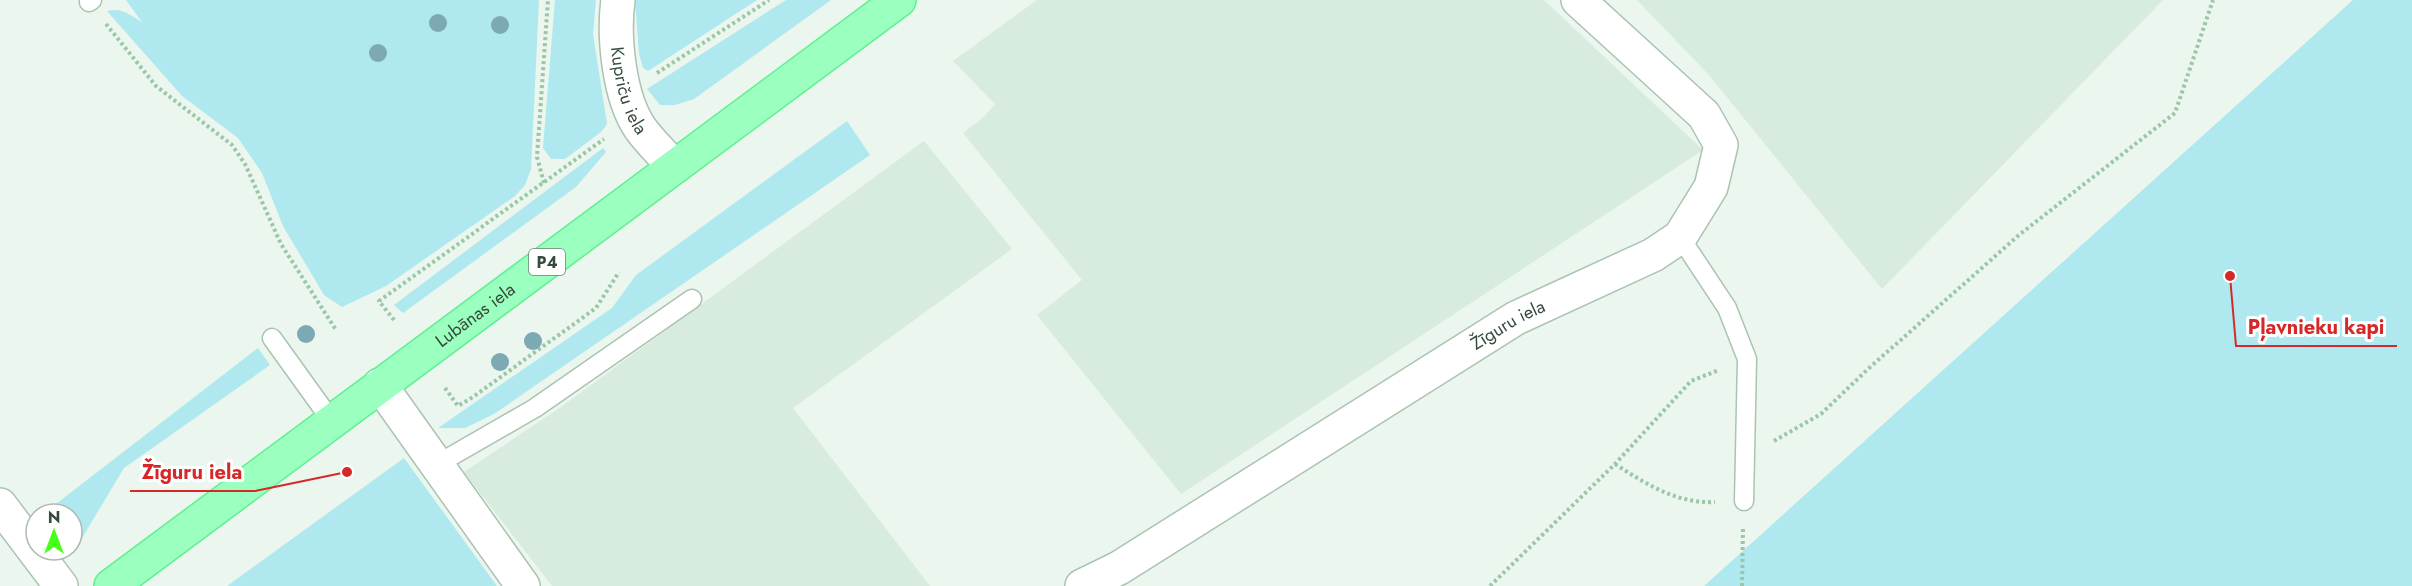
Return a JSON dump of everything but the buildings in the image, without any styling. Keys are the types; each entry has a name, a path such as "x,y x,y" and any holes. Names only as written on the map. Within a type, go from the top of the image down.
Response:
{"main road":[{"name":"Lubānas iela","path":"111,586 331,420 899,0"}],"street":[{"name":"Kupriču iela","path":"618,0 616,13 620,67 629,108 640,128 674,167"},
{"name":"Žīguru iela","path":"1082,586 1119,568 1516,318 1653,255 1680,237 1711,187 1721,145 1704,115 1578,0"},
{"path":"380,385 523,586"},
{"path":"0,505 61,586"}],"lane":[{"path":"1680,237 1727,308 1747,359 1747,456 1744,501"},
{"path":"436,465 535,408 692,299"},
{"path":"272,338 331,420"}],"path":[{"path":"544,183 537,157 548,0"},
{"path":"394,321 379,301 606,137 629,108 644,82 769,0"},
{"path":"1747,456 1821,414 1868,369 2019,235 2175,113 2213,0"},
{"path":"90,1 156,86 232,145 245,164 281,244 336,330"},
{"path":"445,388 458,406 473,397 596,308 619,272"},
{"path":"1490,586 1614,464 1691,381 1747,359"},
{"path":"1614,464 1653,489 1698,503 1744,501 1742,586"}],"shaded area":[{"path":"126,0 539,0 531,169 525,185 515,196 386,286 342,307 324,295 283,226 262,173 238,138 182,96 107,11 122,11 142,22"},
{"path":"555,0 596,0 593,34 607,124 601,132 565,159 551,159 543,148"},
{"path":"635,0 757,0 648,71 643,68 639,54"},
{"path":"786,0 831,0 694,99 675,105 660,105 647,89"},
{"path":"1037,0 1544,0 1703,150 1181,494 1037,315 1082,280 963,133 984,117 995,104 953,61"},
{"path":"1637,0 2163,0 1882,289 1709,75"},
{"path":"2353,0 2412,0 2412,586 1704,586"},
{"path":"847,121 870,155 494,414 465,428 438,428 612,308 636,275"},
{"path":"924,141 1012,249 793,408 930,586 552,586 464,472 561,407"},
{"path":"603,148 606,152 576,187 403,313 394,305"},
{"path":"258,348 270,365 124,468 84,535 84,502 59,502"},
{"path":"404,458 497,586 227,586"}],"place":[{"name":"Pļavnieku kapi","path":"2230,276"},
{"name":"Žīguru iela","path":"347,472"}]}
